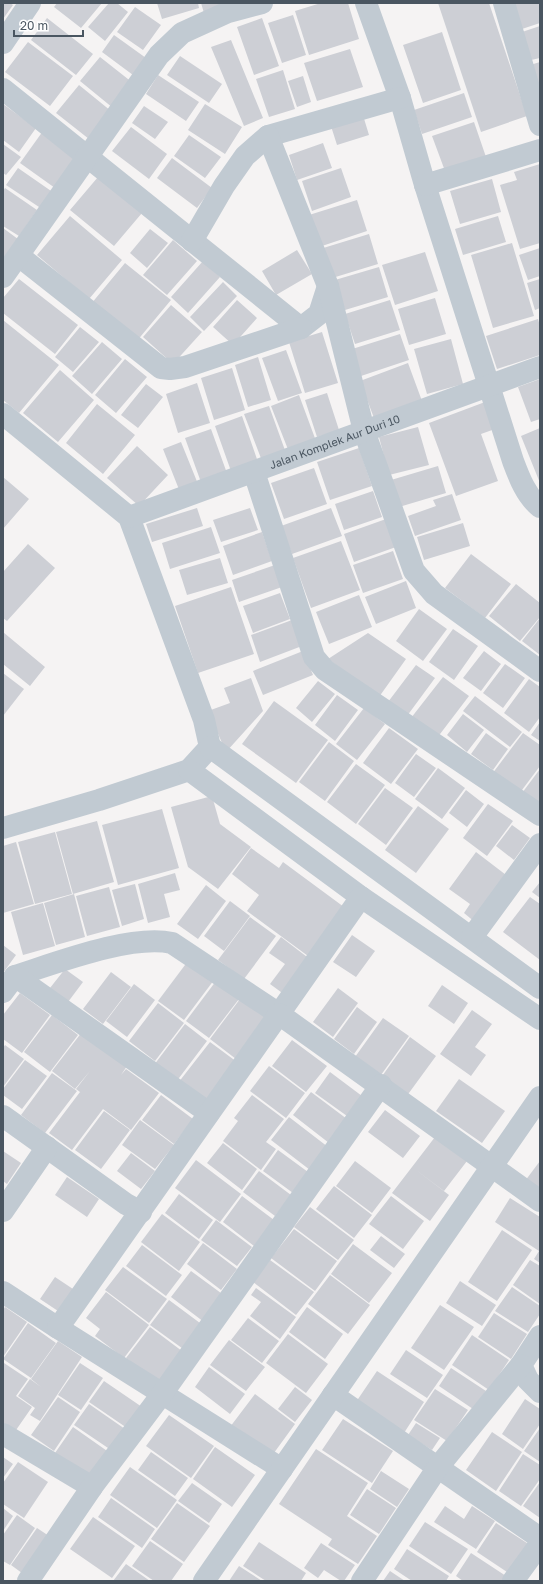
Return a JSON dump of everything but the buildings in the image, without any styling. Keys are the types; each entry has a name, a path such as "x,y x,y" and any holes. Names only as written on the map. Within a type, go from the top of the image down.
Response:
{"street":[{"path":"3,43 30,3"},
{"path":"3,277 90,156 138,84 159,56 182,33 228,12 262,3"},
{"path":"366,3 400,98 425,185 489,386 521,480 534,503 540,508"},
{"path":"504,3 540,125"},
{"path":"3,89 90,156 301,328"},
{"path":"192,240 224,186 245,156 268,136 400,98"},
{"path":"268,136 328,286 364,431 414,571 434,594 540,670"},
{"path":"425,185 540,150"},
{"path":"19,256 161,368 170,369 185,366 301,328 319,314 328,286"},
{"name":"Jalan Komplek Aur Duri 10","path":"129,517 540,367"},
{"path":"3,414 129,517 204,720 210,747 540,988"},
{"path":"254,472 314,657 326,670 540,815"},
{"path":"3,828 99,800 189,770 210,747"},
{"path":"189,770 361,897 540,1019"},
{"path":"472,937 540,844"},
{"path":"58,1328 361,897"},
{"path":"9,984 88,953 158,940 172,943 381,1085 540,1201"},
{"path":"490,986 505,962"},
{"path":"9,984 209,1114"},
{"path":"28,1581 92,1487 162,1394 381,1085"},
{"path":"204,1581 540,1097"},
{"path":"3,1116 126,1204 141,1212"},
{"path":"3,1211 47,1147"},
{"path":"3,1292 282,1469"},
{"path":"362,1581 438,1467 521,1365 540,1336"},
{"path":"521,1365 528,1380 540,1392"},
{"path":"334,1395 540,1538"},
{"path":"3,1434 92,1487"},
{"path":"513,1581 540,1544"}]}
